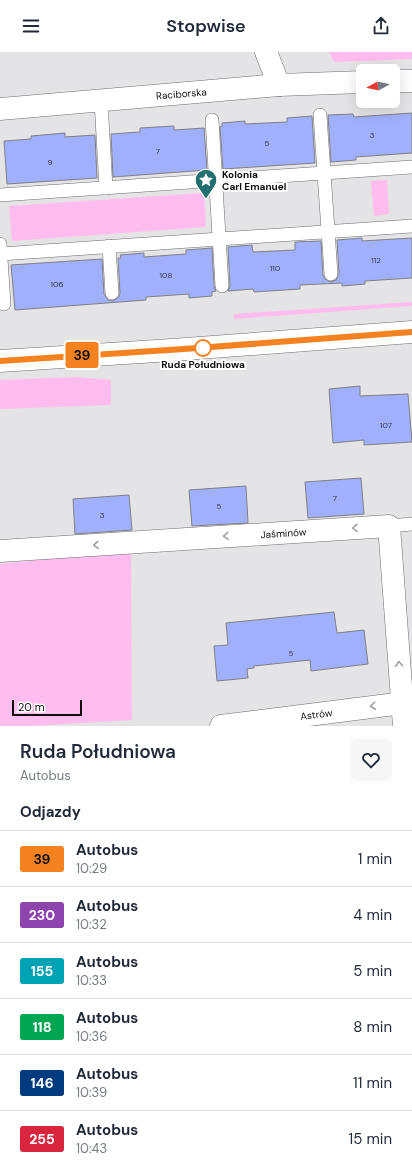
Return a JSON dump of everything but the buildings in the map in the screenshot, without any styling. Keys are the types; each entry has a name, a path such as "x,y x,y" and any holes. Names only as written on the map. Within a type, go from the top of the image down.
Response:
{"street":[{"path":"266,52 279,85"},
{"path":"400,81 412,81"},
{"name":"Raciborska","path":"0,109 279,85 356,82"},
{"path":"0,361 412,332"},
{"path":"389,526 407,702 404,726"},
{"name":"Jaśminów","path":"0,551 389,526"},
{"name":"Astrów","path":"221,726 407,702"}],"lane":[{"path":"101,101 106,188"},
{"path":"320,115 331,274"},
{"path":"212,120 222,286"},
{"path":"0,195 412,167"},
{"path":"4,304 0,250 109,246 412,226"},
{"path":"109,246 112,293"},
{"path":"389,526 412,524"}],"shaded area":[{"path":"329,52 412,52 412,59 334,62"},
{"path":"387,180 389,214 374,216 371,181"},
{"path":"204,193 206,227 12,241 9,206"},
{"path":"412,302 412,306 234,319 234,314"},
{"path":"76,377 111,380 111,405 0,409 0,380"},
{"path":"131,550 132,720 29,726 0,726 0,564"}],"bus line":[{"name":"39","path":"0,361 412,332"}],"place":[{"name":"Kolonia Carl Emanuel","path":"206,200"},
{"name":"Ruda Południowa","path":"203,348"}]}
